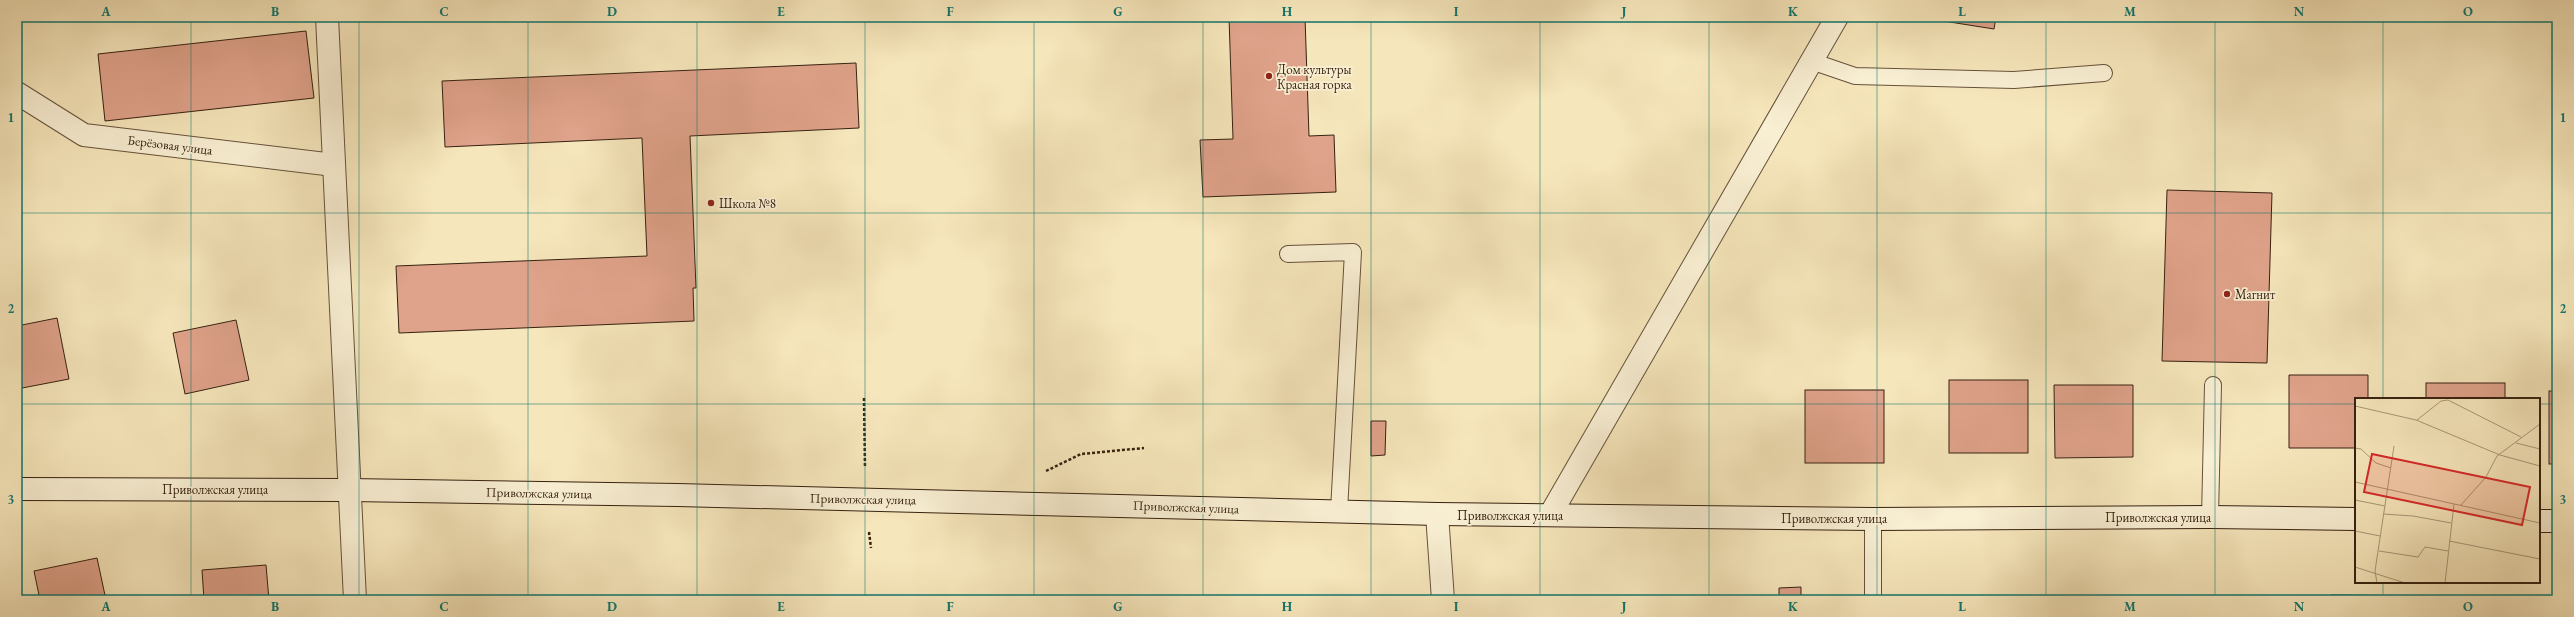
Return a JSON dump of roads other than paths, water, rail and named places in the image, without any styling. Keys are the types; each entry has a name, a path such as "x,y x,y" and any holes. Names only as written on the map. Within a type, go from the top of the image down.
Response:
{"main road":[{"path":"327,17 355,600"},
{"path":"1550,515 1837,17"},
{"name":"Берёзовая улица","path":"17,93 84,134 334,165"},
{"name":"Приволжская улица","path":"17,489 349,490 865,499 1437,514 1873,519 2210,517 2355,519"},
{"path":"1437,514 1443,600"},
{"path":"2540,521 2557,521"}],"lane":[{"path":"1811,61 1855,76 2014,80 2104,73"},
{"path":"1288,254 1353,252 1339,511"},
{"path":"2210,517 2213,385"},
{"path":"1873,519 1873,600"}],"place":[{"name":"Дом культуры Красная горка","path":"1269,76"},
{"name":"Школа №8","path":"711,203"},
{"name":"Магнит","path":"2227,294"}]}
